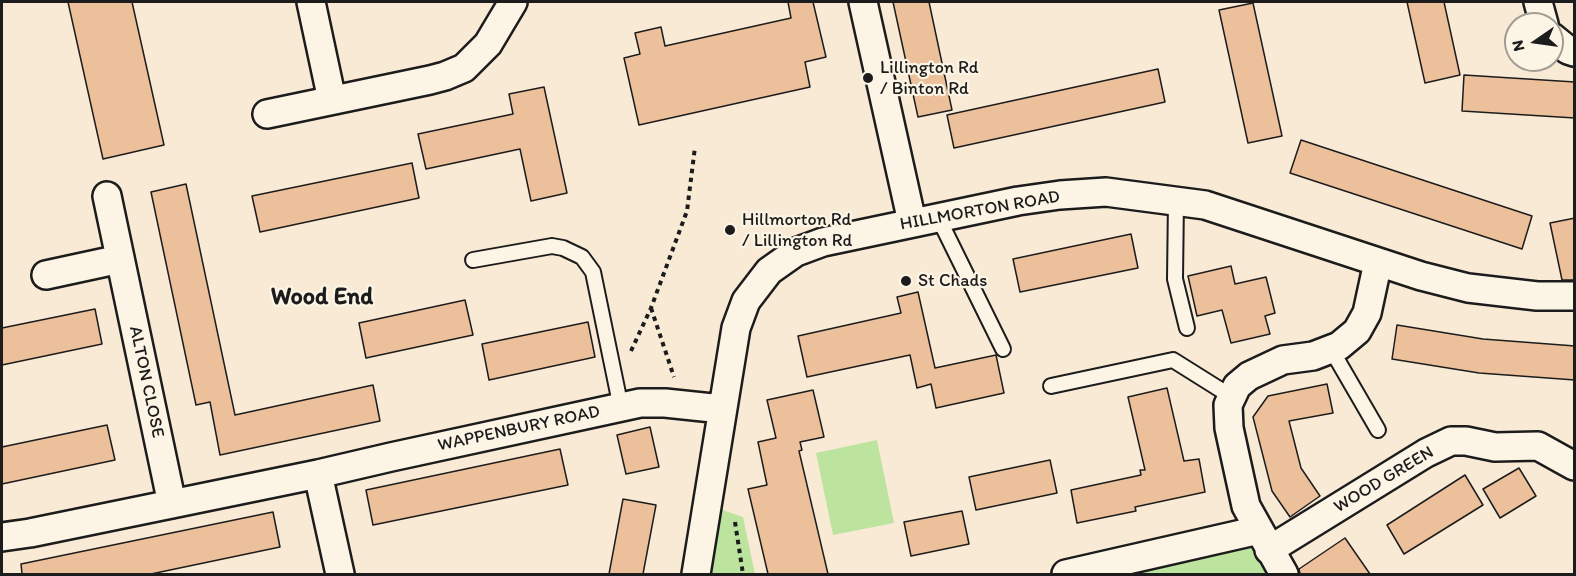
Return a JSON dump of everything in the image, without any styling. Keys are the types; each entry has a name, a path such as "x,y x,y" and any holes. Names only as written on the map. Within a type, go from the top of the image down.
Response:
{"street":[{"path":"311,2 332,100"},
{"path":"267,114 445,76 464,68 488,44 513,2"},
{"path":"863,2 925,220"},
{"name":"HILLMORTON ROAD","path":"696,574 736,328 746,301 769,270 796,252 823,242 1018,201 1106,192 1205,205 1421,276 1468,288 1527,295 1575,296"},
{"name":"ALTON CLOSE","path":"107,196 172,504"},
{"path":"45,275 120,259"},
{"path":"1284,574 1246,506 1228,429 1228,405 1237,386 1249,376 1283,360 1313,357 1340,346 1358,332 1367,313 1378,261"},
{"name":"WAPPENBURY ROAD","path":"2,537 318,474 640,403 673,404 722,410"},
{"name":"WOOD GREEN","path":"1066,574 1264,540 1451,441 1467,441 1495,447 1538,446 1575,466"},
{"path":"318,474 340,574"}],"lane":[{"path":"1176,200 1175,279 1187,328"},
{"path":"925,220 1003,349"},
{"path":"474,260 552,246 563,248 582,257 593,272 621,408"},
{"path":"1331,349 1378,430"},
{"path":"1051,387 1173,360 1232,397"}],"path":[{"path":"630,352 651,308 687,211 695,147"},
{"path":"651,308 675,381 673,404"}],"green space":[{"path":"877,440 894,523 833,535 816,453"},
{"path":"711,506 743,517 755,574 701,574"},
{"path":"1255,538 1273,574 1080,574"}],"building":[{"path":"68,2 132,2 164,145 103,159"},
{"path":"788,2 813,2 826,57 805,62 810,87 639,125 624,58 640,54 635,33 661,27 665,46 791,18"},
{"path":"893,2 929,2 952,110 918,117"},
{"path":"1407,2 1444,2 1460,75 1425,83"},
{"path":"1253,3 1282,136 1248,143 1219,10"},
{"path":"1158,69 1165,102 954,148 947,115"},
{"path":"1464,75 1575,82 1575,118 1462,111"},
{"path":"544,87 567,193 531,201 520,149 426,169 418,134 513,114 509,94"},
{"path":"1301,140 1532,216 1522,249 1290,173"},
{"path":"412,163 419,198 260,232 252,196"},
{"path":"186,184 235,415 373,385 380,421 220,455 210,402 196,405 151,192"},
{"path":"1575,218 1575,280 1562,280 1550,223"},
{"path":"1131,234 1138,268 1020,292 1013,259"},
{"path":"1231,266 1235,284 1266,277 1275,313 1265,316 1270,334 1231,343 1222,310 1197,316 1188,276"},
{"name":"St Chads","path":"918,292 935,368 996,355 1004,393 936,408 931,384 917,388 910,355 807,377 798,336 901,313 897,297"},
{"path":"465,300 473,335 366,358 359,323"},
{"path":"95,309 102,344 2,365 2,328"},
{"path":"588,322 595,357 489,380 482,344"},
{"path":"1397,325 1483,339 1575,346 1575,380 1479,373 1392,359"},
{"path":"1327,384 1333,413 1289,421 1301,468 1320,496 1290,517 1272,491 1253,417 1268,396"},
{"path":"1167,388 1184,461 1199,459 1205,492 1135,507 1136,511 1077,523 1071,490 1141,475 1140,470 1145,470 1128,397"},
{"path":"813,390 824,437 800,442 802,450 799,451 828,574 768,574 748,489 767,485 758,442 776,438 767,400"},
{"path":"107,425 115,460 2,484 2,447"},
{"path":"650,427 659,467 626,474 617,435"},
{"path":"560,449 568,485 373,525 366,490"},
{"path":"1050,460 1057,493 976,510 969,477"},
{"path":"1519,468 1536,496 1500,518 1483,489"},
{"path":"1465,475 1483,505 1404,554 1387,525"},
{"path":"623,499 656,505 643,574 609,574"},
{"path":"962,511 969,544 911,556 904,522"},
{"path":"273,512 280,547 151,574 22,574 21,564"},
{"path":"1345,538 1370,574 1300,574 1299,569"}],"place":[{"name":"Lillington Rd / Binton Rd","path":"868,78"},
{"name":"Hillmorton Rd / Lillington Rd","path":"730,230"},
{"name":"St Chads","path":"906,281"}],"district":[{"name":"Wood End","path":"322,298"}]}
